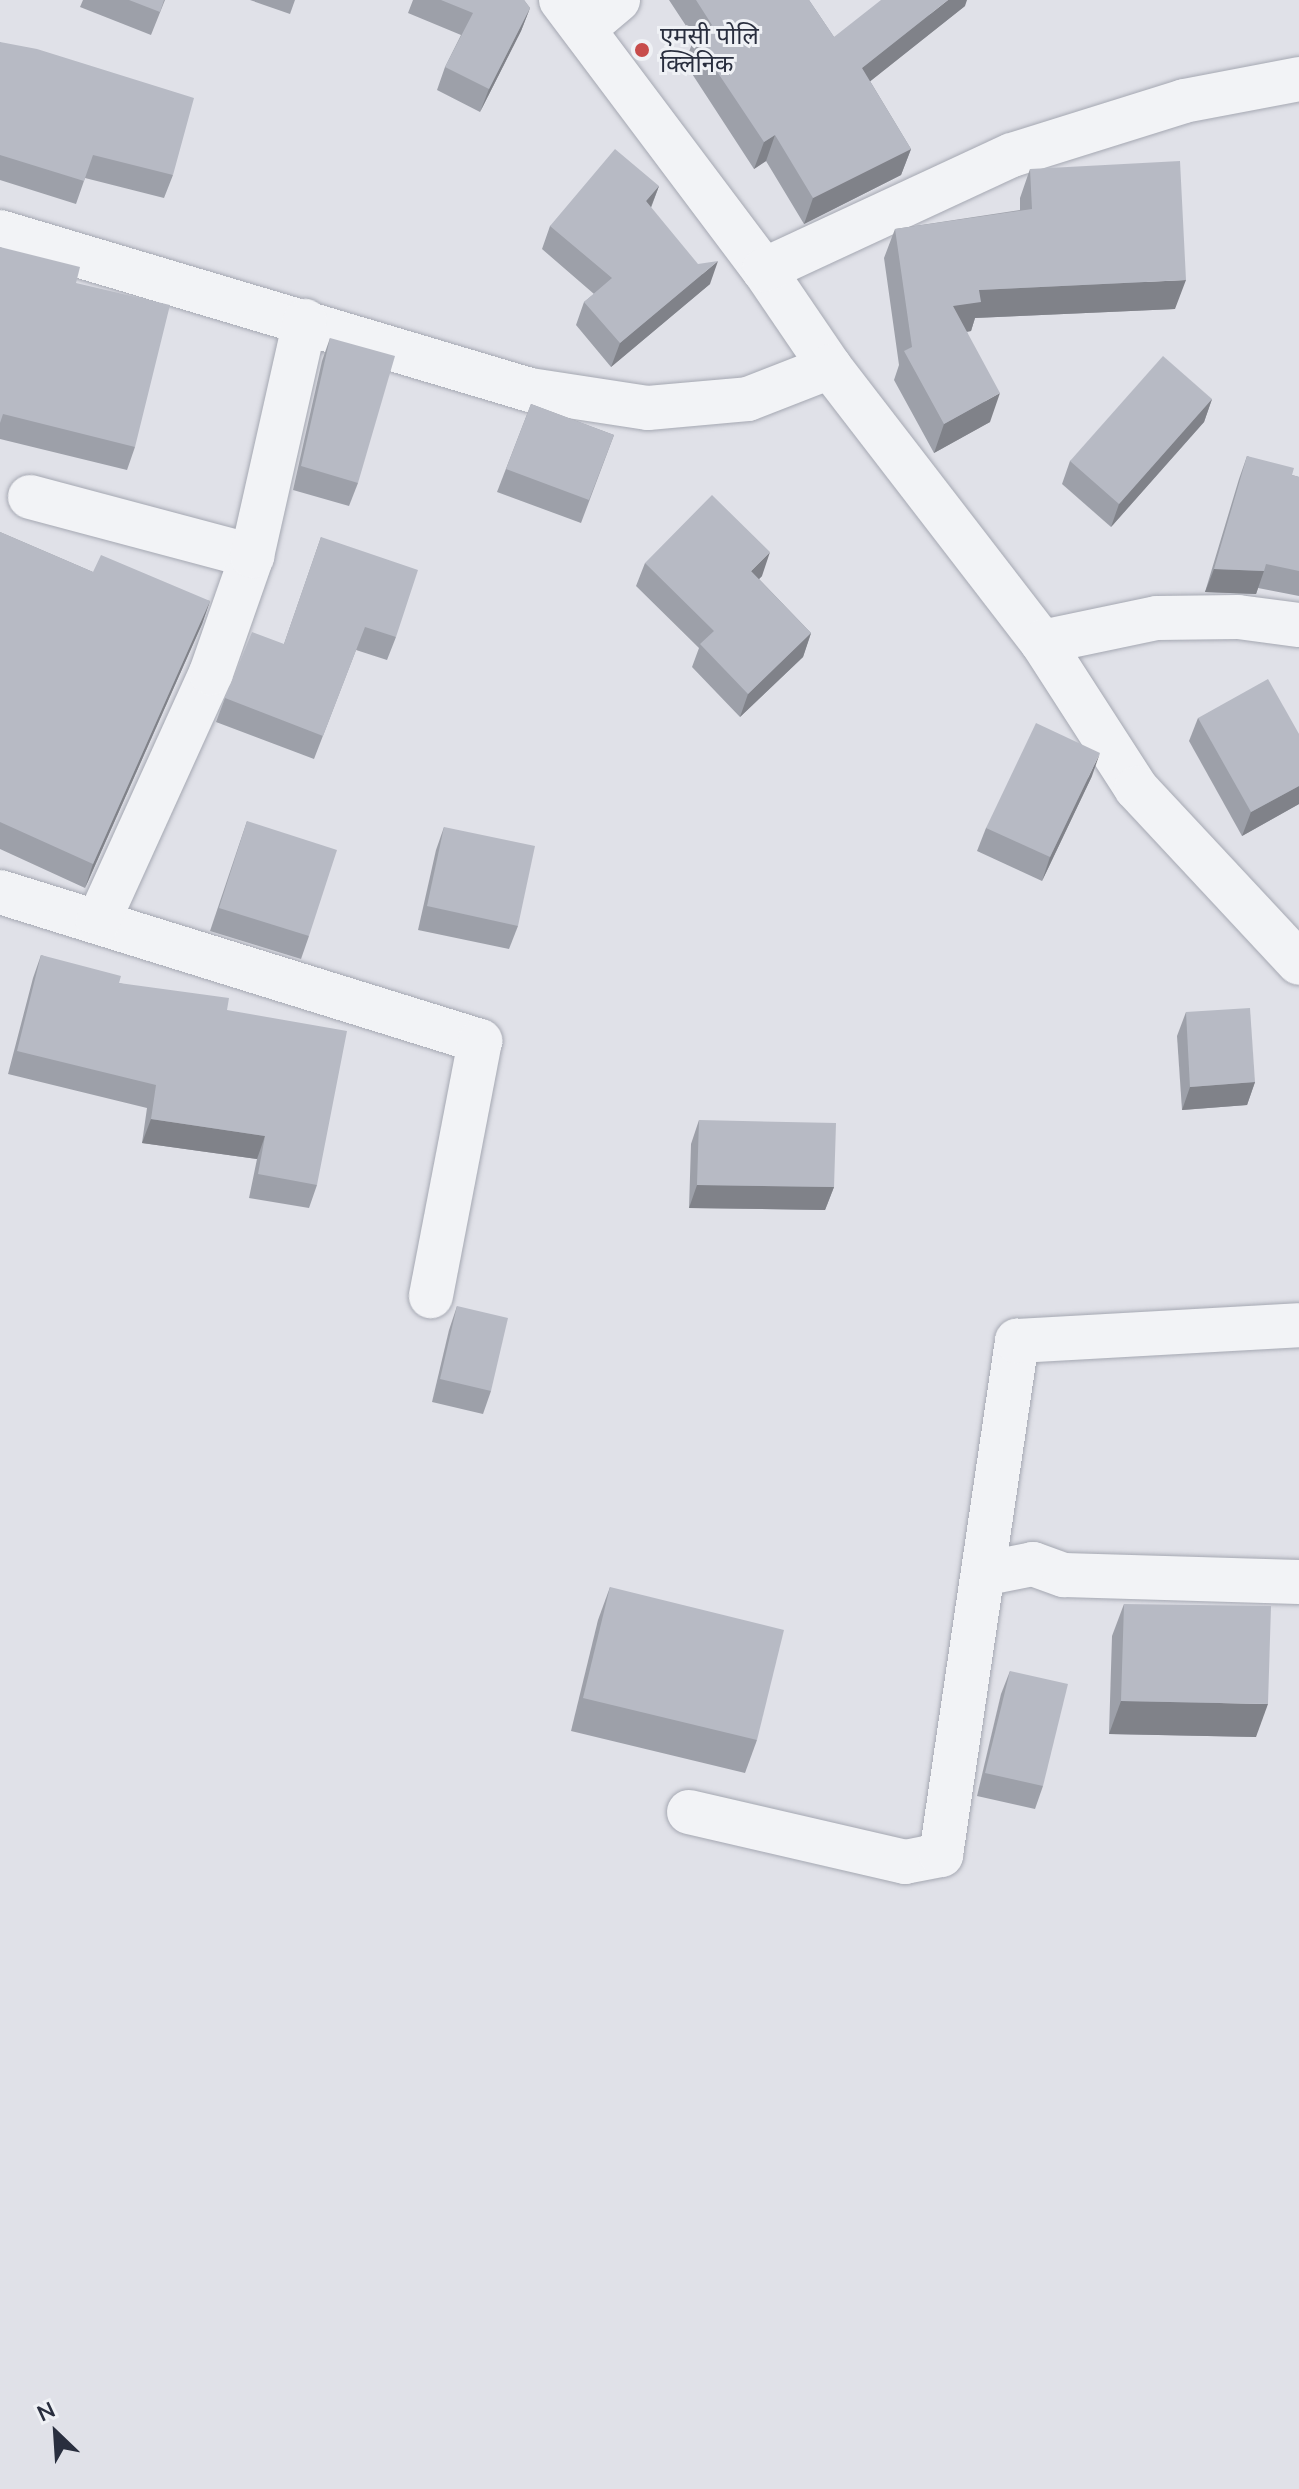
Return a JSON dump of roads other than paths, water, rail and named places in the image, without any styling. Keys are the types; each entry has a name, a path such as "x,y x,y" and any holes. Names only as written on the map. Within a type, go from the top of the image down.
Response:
{"street":[{"path":"588,9 830,367 1042,642 1136,788 1299,963"},
{"path":"764,270 1012,155 1184,101 1299,79"},
{"path":"0,232 530,390 648,408 748,399 830,367"},
{"path":"98,922 211,673 252,556 305,321"},
{"path":"30,497 252,556"},
{"path":"1042,642 1157,618 1238,617 1299,625"},
{"path":"0,892 480,1041 431,1296"},
{"path":"689,1812 905,1862 941,1855 1017,1341 1299,1325"},
{"path":"983,1574 1033,1564 1064,1575 1299,1582"}],"place":[{"name":"एमसी पोलि क्लिनिक","path":"642,50"}]}
